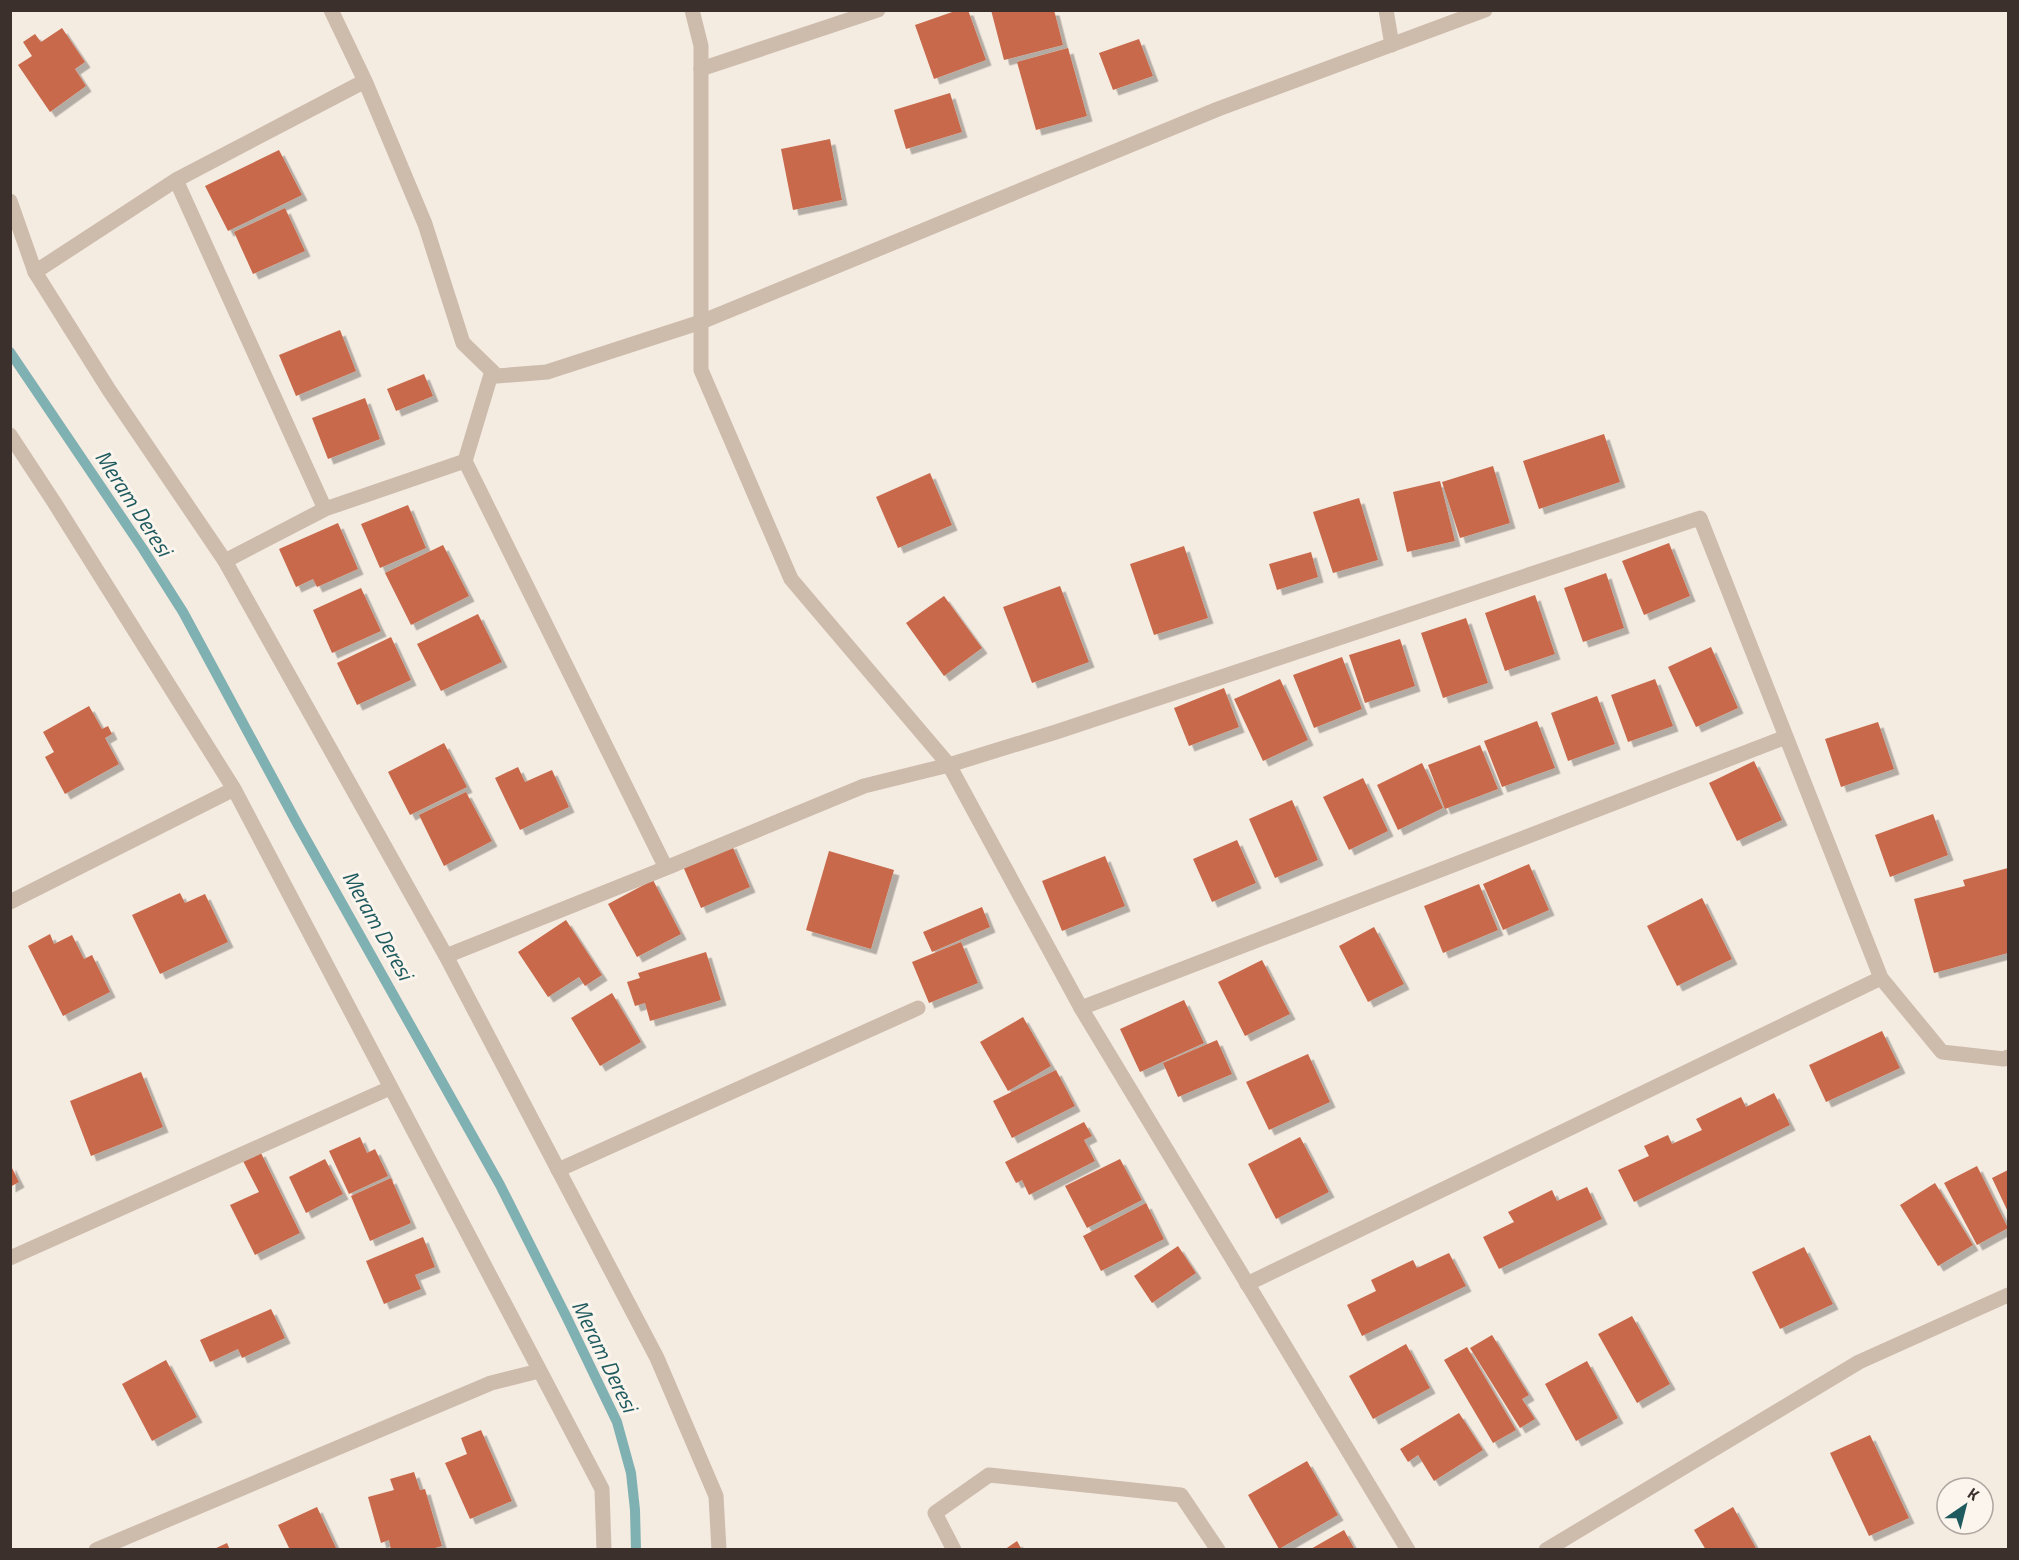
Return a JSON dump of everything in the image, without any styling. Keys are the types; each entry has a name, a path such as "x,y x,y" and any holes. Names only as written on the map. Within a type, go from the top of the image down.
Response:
{"street":[{"path":"331,10 365,81 425,224 463,343 497,376 547,372 701,322 1218,109 1485,10"},
{"path":"692,10 701,46 701,370 790,579 949,765 1081,1008 1408,1550"},
{"path":"700,69 878,10"},
{"path":"1386,10 1392,45"},
{"path":"35,272 176,180 365,81"},
{"path":"176,180 325,509"},
{"path":"10,201 35,272 110,390 225,561 446,956 657,1358 716,1496 719,1550"},
{"path":"492,371 465,461 666,868"},
{"path":"10,435 61,512 234,789 602,1489 604,1550"},
{"path":"225,561 325,509 465,461"},
{"path":"446,956 864,786 949,765 1056,732 1700,518 1881,978 1942,1052 2004,1059 2008,1057"},
{"path":"1081,1008 1786,736"},
{"path":"10,902 234,789"},
{"path":"1247,1284 1881,978"},
{"path":"558,1170 918,1008"},
{"path":"10,1258 390,1088"},
{"path":"1546,1550 1859,1362 2008,1295"},
{"path":"96,1550 491,1383 539,1371"},
{"path":"954,1550 935,1513 990,1475 1181,1495 1218,1550"}],"building":[{"path":"958,10 968,10 986,60 934,79 915,25"},
{"path":"991,10 1054,10 1063,45 1004,60"},
{"path":"62,28 85,62 75,69 86,86 50,112 18,65 32,56 23,42 35,34 41,42"},
{"path":"1139,39 1153,76 1113,90 1099,53"},
{"path":"1068,48 1087,116 1036,130 1017,62"},
{"path":"950,93 962,132 906,149 894,110"},
{"path":"830,139 842,200 793,210 781,149"},
{"path":"279,150 302,195 228,231 205,186"},
{"path":"285,208 305,251 253,274 234,232"},
{"path":"340,330 356,371 296,396 279,355"},
{"path":"424,374 433,396 396,411 387,389"},
{"path":"365,398 380,439 328,459 312,418"},
{"path":"1604,434 1620,482 1539,509 1523,461"},
{"path":"1493,466 1510,523 1460,538 1442,482"},
{"path":"930,473 952,525 898,548 876,497"},
{"path":"1440,481 1455,541 1407,552 1393,492"},
{"path":"1359,498 1378,560 1333,573 1313,512"},
{"path":"408,505 426,548 380,568 361,524"},
{"path":"338,523 358,569 317,587 313,579 296,587 279,549"},
{"path":"1669,543 1690,596 1644,615 1622,561"},
{"path":"443,545 469,596 411,625 385,573"},
{"path":"1184,546 1208,618 1154,635 1130,564"},
{"path":"1311,552 1318,577 1277,590 1269,564"},
{"path":"1606,573 1624,628 1583,642 1564,588"},
{"path":"1060,586 1089,662 1032,683 1003,607"},
{"path":"361,588 381,631 332,653 313,610"},
{"path":"1535,595 1555,654 1505,671 1485,613"},
{"path":"944,596 982,648 944,676 906,623"},
{"path":"478,614 502,662 441,691 417,644"},
{"path":"1466,618 1488,683 1443,698 1421,633"},
{"path":"391,637 411,680 357,705 337,663"},
{"path":"1400,639 1415,686 1365,703 1349,655"},
{"path":"1711,647 1738,708 1696,727 1668,667"},
{"path":"1342,657 1362,709 1314,728 1293,675"},
{"path":"1280,679 1308,740 1263,761 1234,699"},
{"path":"1655,679 1673,726 1628,742 1611,695"},
{"path":"1224,688 1239,727 1189,746 1174,708"},
{"path":"1597,696 1615,744 1568,761 1551,713"},
{"path":"89,706 102,729 108,726 112,734 105,738 119,764 65,794 45,757 54,752 43,732"},
{"path":"1537,721 1555,768 1502,787 1484,741"},
{"path":"1878,722 1894,769 1841,787 1825,739"},
{"path":"444,743 467,787 410,815 388,772"},
{"path":"1480,745 1498,789 1445,809 1428,765"},
{"path":"1754,761 1782,820 1737,841 1709,783"},
{"path":"1422,763 1443,808 1398,830 1377,785"},
{"path":"518,767 525,782 552,770 569,807 520,830 495,778"},
{"path":"1363,778 1388,831 1349,850 1323,797"},
{"path":"466,792 492,841 444,866 419,815"},
{"path":"1292,800 1318,860 1275,878 1249,819"},
{"path":"1933,814 1948,855 1890,877 1875,835"},
{"path":"1237,840 1256,883 1212,902 1193,859"},
{"path":"731,843 750,887 701,908 682,864"},
{"path":"829,851 894,870 871,949 806,930"},
{"path":"1105,856 1125,906 1062,931 1042,881"},
{"path":"1529,864 1549,910 1503,930 1483,884"},
{"path":"2008,868 2008,953 1934,973 1914,899 1965,886 1963,880"},
{"path":"653,880 681,934 637,957 608,904"},
{"path":"1479,884 1498,930 1443,953 1424,906"},
{"path":"180,893 185,903 205,894 228,942 160,974 132,915"},
{"path":"1702,898 1732,959 1677,986 1647,926"},
{"path":"982,907 990,927 932,952 923,932"},
{"path":"566,920 602,975 585,986 579,977 548,997 518,952"},
{"path":"1374,927 1404,984 1368,1002 1339,946"},
{"path":"50,934 54,944 72,935 84,959 92,955 110,992 63,1016 28,946"},
{"path":"961,942 978,983 929,1003 912,962"},
{"path":"706,952 721,1000 650,1021 645,1003 635,1006 627,982 640,978 638,973"},
{"path":"1262,960 1290,1014 1245,1036 1218,982"},
{"path":"612,993 641,1042 600,1066 571,1018"},
{"path":"1184,1000 1204,1043 1140,1072 1120,1029"},
{"path":"1023,1017 1051,1066 1008,1091 980,1042"},
{"path":"1882,1031 1900,1068 1826,1102 1809,1065"},
{"path":"1217,1040 1232,1074 1178,1097 1163,1063"},
{"path":"1308,1054 1330,1102 1269,1130 1246,1082"},
{"path":"1056,1070 1075,1106 1012,1138 993,1101"},
{"path":"141,1072 163,1127 91,1156 70,1101"},
{"path":"1774,1093 1790,1125 1634,1202 1618,1170 1649,1156 1644,1146 1668,1135 1672,1144 1702,1130 1696,1119 1741,1097 1746,1107"},
{"path":"1084,1122 1092,1136 1084,1140 1095,1161 1029,1195 1022,1180 1016,1183 1005,1162"},
{"path":"360,1137 367,1153 375,1149 388,1176 349,1194 329,1151"},
{"path":"1300,1137 1329,1192 1276,1219 1248,1164"},
{"path":"260,1151 300,1233 255,1255 230,1205 259,1192 242,1159"},
{"path":"325,1159 343,1194 306,1213 289,1177"},
{"path":"1120,1159 1142,1200 1087,1228 1065,1186"},
{"path":"10,1164 19,1182 10,1187"},
{"path":"1977,1166 2008,1228 1977,1245 1944,1183"},
{"path":"2008,1170 2008,1212 1992,1178"},
{"path":"391,1178 411,1223 370,1241 351,1196"},
{"path":"1935,1183 1973,1245 1938,1266 1900,1205"},
{"path":"1587,1187 1602,1219 1499,1269 1483,1237 1514,1222 1508,1212 1552,1190 1557,1201"},
{"path":"1146,1203 1164,1239 1101,1271 1083,1236"},
{"path":"423,1237 435,1267 415,1275 421,1289 384,1304 366,1261"},
{"path":"1178,1246 1196,1273 1152,1303 1134,1276"},
{"path":"1804,1247 1833,1304 1780,1329 1752,1272"},
{"path":"1449,1253 1466,1286 1362,1336 1347,1305 1376,1291 1371,1280 1413,1260 1417,1268"},
{"path":"271,1309 285,1338 242,1358 238,1349 210,1362 200,1340"},
{"path":"1632,1316 1670,1384 1637,1403 1598,1334"},
{"path":"1492,1335 1529,1395 1522,1399 1535,1419 1520,1428 1470,1348"},
{"path":"1406,1344 1430,1388 1373,1419 1349,1376"},
{"path":"1467,1347 1516,1430 1493,1443 1444,1360"},
{"path":"166,1360 197,1417 152,1441 122,1384"},
{"path":"1587,1361 1618,1418 1576,1441 1545,1384"},
{"path":"1459,1413 1483,1450 1434,1481 1418,1455 1408,1462 1400,1449"},
{"path":"481,1430 512,1501 470,1519 445,1463 467,1454 461,1438"},
{"path":"1870,1435 1909,1518 1869,1536 1830,1453"},
{"path":"1307,1461 1338,1515 1279,1549 1248,1495"},
{"path":"414,1472 420,1490 425,1489 442,1546 428,1550 391,1550 389,1540 381,1543 368,1497 394,1490 390,1479"},
{"path":"317,1507 337,1550 290,1550 278,1525"},
{"path":"1733,1507 1757,1550 1706,1550 1694,1530"},
{"path":"1344,1530 1355,1550 1309,1550"},
{"path":"1017,1541 1022,1550 1004,1550"},
{"path":"227,1543 230,1550 212,1550"}],"waterway":[{"name":"Meram Deresi","path":"10,352 183,612 298,825 500,1185 617,1422 631,1473 636,1550"}]}
